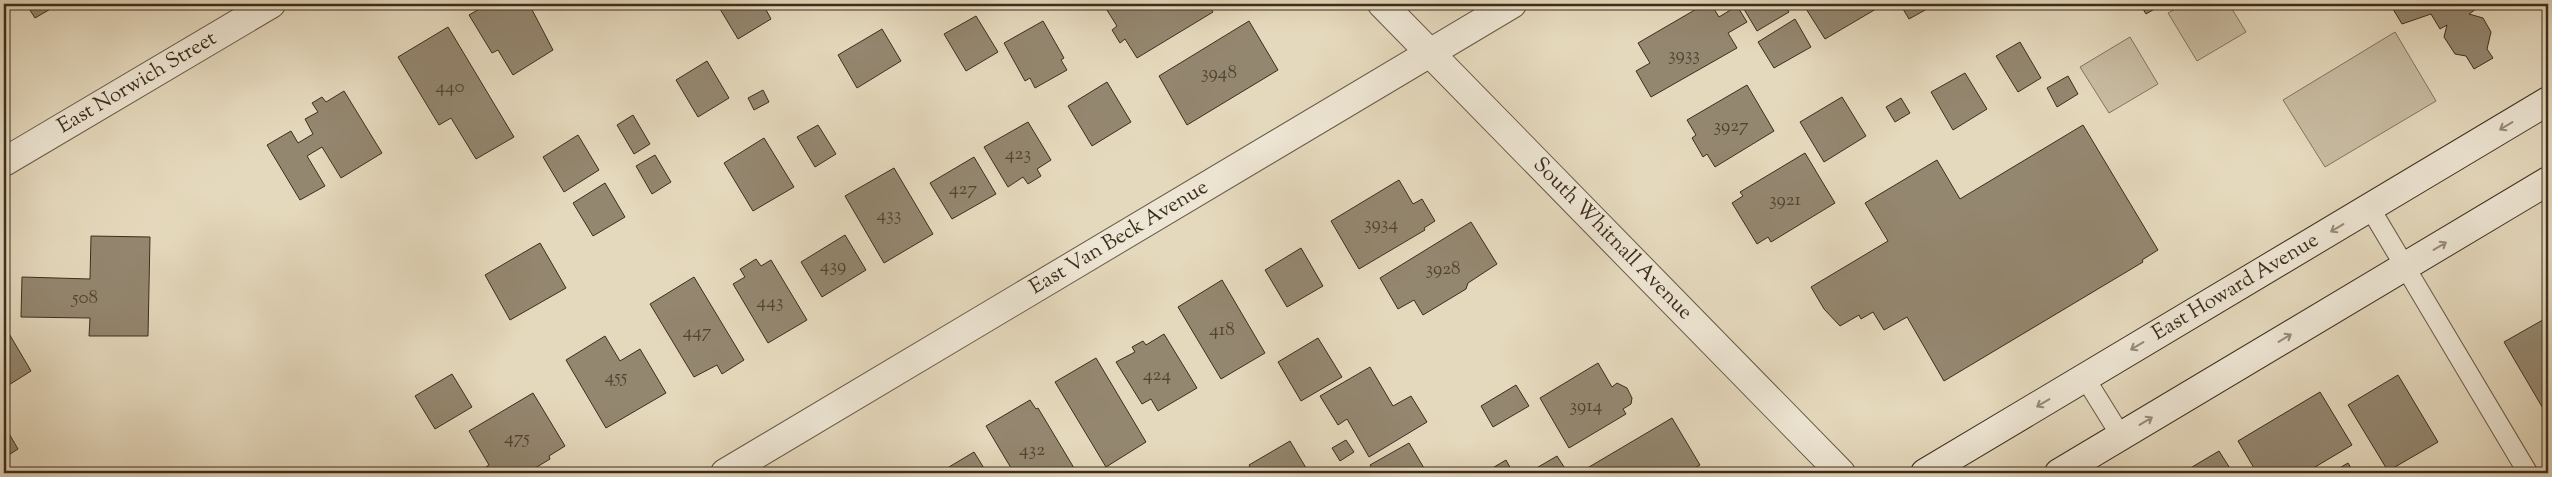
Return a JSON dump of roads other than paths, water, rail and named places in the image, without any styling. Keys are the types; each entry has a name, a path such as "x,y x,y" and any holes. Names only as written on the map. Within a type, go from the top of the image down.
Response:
{"street":[{"name":"East Norwich Street","path":"4,162 271,4"},
{"name":"South Whitnall Avenue","path":"1382,4 1841,473"},
{"name":"East Van Beck Avenue","path":"725,473 1512,4"},
{"name":"East Howard Avenue","path":"1925,473 2548,101"},
{"path":"2059,473 2548,182"}],"lane":[{"path":"2370,208 2528,473"},
{"path":"2085,378 2121,436"}]}
